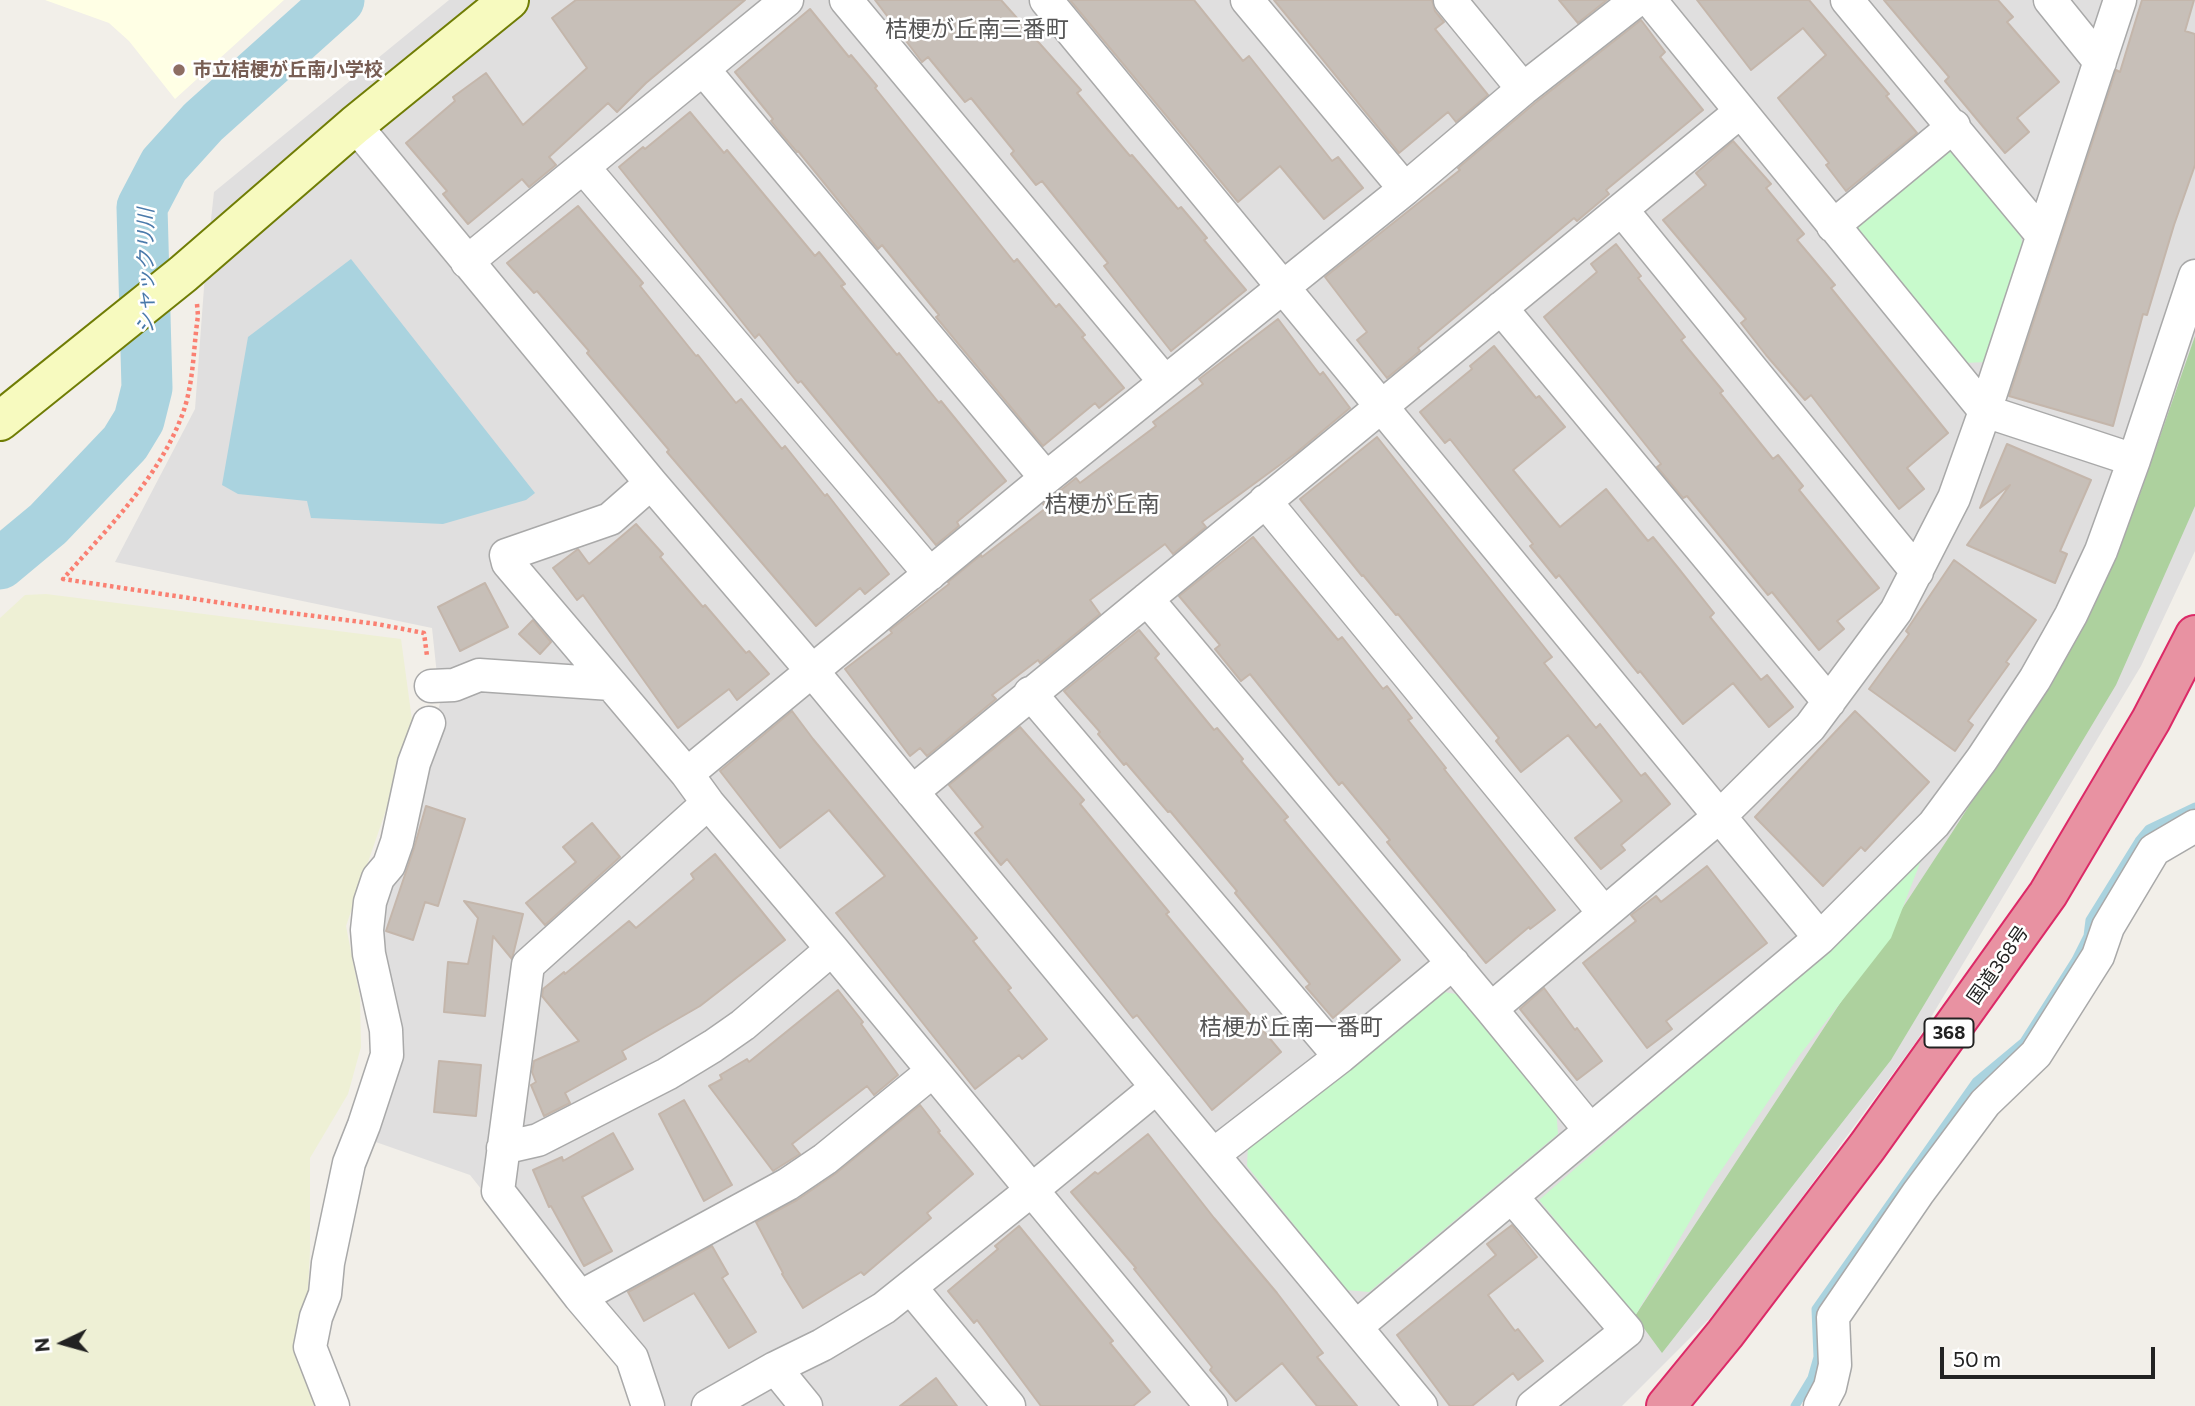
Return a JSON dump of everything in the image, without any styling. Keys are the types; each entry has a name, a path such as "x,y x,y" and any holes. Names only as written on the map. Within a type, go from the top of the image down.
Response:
{"highway":[{"name":"国道368号","path":"1666,1406 1867,1147 2040,905 2090,827 2138,744 2195,635"}],"street":[{"path":"0,421 188,270 355,125 509,0"},
{"path":"467,262 787,0"},
{"path":"846,0 1165,382"},
{"path":"1046,0 1820,938"},
{"path":"1247,0 1405,190"},
{"path":"1450,0 1523,89"},
{"path":"687,774 1283,285 1405,190 1523,89 1637,0"},
{"path":"1650,0 1985,411 2134,460"},
{"path":"1847,0 2042,235"},
{"path":"2050,0 2100,62"},
{"path":"1492,1009 1721,815 1810,727 1896,611 1954,498 2120,0"},
{"path":"703,69 1046,478"},
{"path":"912,792 1740,112"},
{"path":"355,125 651,483 813,672 1357,1325 1421,1406"},
{"path":"1833,226 1954,127"},
{"path":"584,168 930,575"},
{"path":"1622,210 1917,572"},
{"path":"1357,1325 1820,938 1934,824 1982,759 2071,615 2095,564 2134,460 2195,276"},
{"path":"1501,307 1829,702"},
{"path":"651,483 610,519 506,555 508,563 687,774 708,803 832,948 1211,1406"},
{"path":"1265,501 1604,914"},
{"path":"1147,599 1492,1009 1590,1130"},
{"path":"431,686 454,685 479,675 611,684"},
{"path":"1030,693 1340,1057"},
{"path":"333,1406 310,1347 316,1317 325,1294 328,1263 349,1163 387,1055 386,1030 369,954 367,930 370,902 378,878 389,865 397,842 414,763 429,723"},
{"path":"648,1406 632,1358 580,1297 498,1191 528,965 708,803"},
{"path":"1820,1406 1830,1387 1835,1365 1833,1317 1985,1102 2036,1054 2098,956 2108,927 2154,850 2195,826"},
{"path":"503,1148 538,1140 667,1074 743,1025 832,948"},
{"path":"1213,1155 1340,1057 1453,963"},
{"path":"580,1297 788,1184 825,1159 933,1071"},
{"path":"708,1406 854,1328 911,1288 1157,1087"},
{"path":"1512,1197 1627,1331 1533,1406"},
{"path":"911,1288 1009,1406"},
{"path":"775,1368 806,1406"}],"path":[{"path":"188,270 198,316 189,390 182,416 164,455 144,484 63,579 424,633 431,686"}],"shaded area":[{"name":"市立桔梗が丘南小学校","path":"45,0 284,0 175,99 129,41 109,23"},
{"path":"449,0 2195,0 2195,551 2141,666 1918,1039 1723,1305 1622,1406 631,1406 623,1367 470,1175 370,1140 374,928 410,818 440,703 432,628 115,562 195,409 214,192"},
{"path":"46,594 401,639 412,720 385,813 346,926 360,997 361,1047 348,1094 310,1158 310,1251 305,1349 324,1406 0,1406 0,618 25,595"}],"green space":[{"path":"1956,148 2019,227 2023,248 1987,362 1964,363 1855,232 1858,218 1941,149"},
{"path":"2195,336 2195,506 2116,685 1891,1060 1662,1353 1635,1316 1953,831 2087,621 2139,497"},
{"path":"1922,858 1891,938 1799,1056 1708,1190 1635,1316 1539,1200 1811,964"},
{"path":"1438,991 1462,995 1556,1108 1558,1134 1369,1292 1346,1290 1247,1166 1248,1145"}],"water":[{"path":"351,259 535,493 526,500 443,524 311,518 307,501 238,494 222,485 248,337"}],"building":[{"path":"576,0 745,0 646,83 617,112 608,103 549,157 556,165 529,187 522,179 468,224 443,194 447,191 406,143 455,101 453,97 486,73 523,125 587,68 552,18"},
{"path":"875,0 1001,0 1081,90 1077,93 1130,156 1132,155 1178,209 1181,207 1207,238 1204,240 1246,290 1171,351 1104,266 1108,263 1042,181 1036,185 1011,154 1014,151 971,98 965,102 928,57 922,62"},
{"path":"1070,0 1194,0 1243,61 1249,56 1332,161 1338,157 1363,188 1324,219 1280,166 1238,202"},
{"path":"1274,0 1432,0 1435,11 1444,22 1435,29 1488,95 1456,122 1448,112 1399,153"},
{"path":"1559,0 1607,0 1578,23"},
{"path":"1697,0 1809,0 1889,94 1886,96 1917,133 1846,191 1826,165 1829,163 1778,98 1826,55 1803,28 1751,70"},
{"path":"1884,0 1998,0 2013,17 2007,22 2059,82 2017,118 2029,132 2005,153 1945,81 1949,77"},
{"path":"2142,0 2194,0 2185,31 2195,34 2195,165 2147,315 2143,314 2113,426 2009,396 2116,70 2120,72"},
{"path":"810,9 877,86 875,88 1014,262 1017,259 1056,307 1059,304 1124,388 1099,408 1095,403 1043,446 936,317 939,315 882,245 878,249 779,131 771,121 773,119 735,72"},
{"path":"1641,20 1665,52 1660,57 1703,110 1606,190 1609,194 1577,221 1574,218 1418,348 1420,351 1387,378 1357,340 1367,332 1325,277 1460,170 1458,168 1535,103"},
{"path":"690,112 724,153 727,150 815,256 819,252 845,284 841,286 897,355 899,353 939,403 941,401 1006,481 957,522 959,526 936,545 801,381 798,383 759,334 755,338 619,167"},
{"path":"1733,141 1771,184 1766,188 1804,234 1797,240 1835,285 1831,288 1948,433 1907,468 1924,489 1899,509 1811,395 1805,400 1766,355 1741,323 1746,319 1663,220 1706,185 1696,173"},
{"path":"578,206 643,283 640,286 696,356 698,355 736,403 741,399 782,449 785,446 825,496 827,494 889,574 865,594 860,588 816,626 667,452 669,450 587,353 589,351 537,291 534,293 507,263"},
{"path":"1616,244 1641,276 1638,278 1685,337 1681,340 1723,391 1720,393 1773,459 1778,455 1803,486 1799,490 1879,588 1837,621 1844,629 1819,650 1772,592 1768,595 1687,496 1683,498 1657,467 1661,464 1544,317 1597,272 1591,264"},
{"path":"1278,319 1320,375 1323,372 1350,408 1296,453 1202,522 1206,527 1173,554 1165,544 1090,600 1100,614 1040,663 1038,660 992,695 996,699 927,756 920,748 910,756 845,669 892,633 890,630 981,555 982,557 1046,508 1043,504 1076,478 1080,483 1156,426 1153,422 1203,384 1199,379"},
{"path":"1494,346 1536,398 1539,396 1565,427 1513,470 1560,527 1606,489 1648,541 1653,537 1679,569 1714,613 1710,617 1761,680 1767,675 1793,707 1769,727 1733,683 1683,724 1559,575 1556,578 1530,546 1533,544 1450,439 1445,443 1420,412 1472,369 1470,366"},
{"path":"1377,437 1552,657 1544,663 1596,728 1600,724 1641,776 1645,773 1670,804 1621,845 1625,850 1601,869 1575,838 1622,801 1568,735 1521,772 1496,741 1499,738 1300,499"},
{"path":"2007,444 2091,480 2060,551 2067,554 2055,583 1967,545 2010,485 1980,508"},
{"path":"636,524 663,554 660,557 703,607 705,605 746,653 749,651 769,674 737,700 729,689 678,728 583,595 577,600 553,568 578,549 589,564"},
{"path":"1253,537 1338,640 1342,637 1383,689 1387,686 1412,718 1408,720 1446,768 1444,769 1555,910 1530,929 1529,927 1486,963 1387,842 1390,840 1342,782 1339,785 1250,674 1241,681 1215,649 1220,645 1179,596"},
{"path":"1954,560 2036,620 2006,662 2009,664 1968,721 1973,725 1955,751 1869,689 1909,634 1906,631"},
{"path":"485,583 508,627 460,651 438,607"},
{"path":"533,620 551,642 540,654 519,634"},
{"path":"1139,630 1159,654 1155,658 1214,730 1217,728 1243,759 1241,761 1288,817 1284,820 1400,960 1333,1018 1306,987 1310,984 1235,893 1237,891 1170,811 1168,812 1126,763 1124,765 1098,734 1100,732 1064,691"},
{"path":"792,711 977,938 973,941 1047,1039 1022,1059 1019,1055 975,1089 836,913 885,876 829,810 780,848 720,771"},
{"path":"1855,711 1929,782 1865,851 1861,847 1823,886 1755,817"},
{"path":"1020,727 1084,800 1080,804 1169,912 1166,914 1281,1052 1212,1110 1137,1015 1133,1018 1007,859 1001,865 975,833 983,827 949,785"},
{"path":"426,806 465,819 438,906 425,902 413,940 386,931"},
{"path":"592,823 620,857 545,925 526,903 576,862 563,847"},
{"path":"715,854 785,940 700,1006 622,1051 626,1059 565,1093 570,1103 544,1116 531,1085 536,1082 532,1072 534,1061 579,1041 542,996 543,989 629,921 636,928 694,879 691,874"},
{"path":"1707,866 1767,943 1666,1021 1672,1029 1647,1048 1583,963 1636,921 1631,915 1656,896 1661,902"},
{"path":"464,901 523,914 512,959 493,936 485,1016 444,1012 448,962 468,964 478,918"},
{"path":"1544,988 1602,1061 1577,1080 1520,1009"},
{"path":"838,990 898,1075 874,1095 867,1086 792,1144 800,1154 773,1171 709,1086 722,1079 720,1075 747,1059 749,1062"},
{"path":"439,1061 481,1065 476,1116 434,1112"},
{"path":"684,1100 732,1185 704,1201 659,1114"},
{"path":"920,1105 940,1131 938,1132 973,1174 927,1213 931,1218 864,1275 861,1272 803,1308 782,1274 756,1222 797,1200 835,1174"},
{"path":"613,1133 633,1169 582,1197 612,1251 584,1266 551,1206 549,1207 533,1170 562,1157 563,1161"},
{"path":"1148,1134 1277,1293 1323,1353 1317,1357 1357,1406 1317,1406 1282,1363 1236,1401 1134,1269 1136,1268 1071,1192"},
{"path":"1512,1225 1537,1257 1488,1295 1515,1331 1518,1329 1543,1361 1518,1380 1513,1373 1472,1406 1450,1406 1397,1335 1496,1255 1487,1244"},
{"path":"1019,1226 1113,1341 1110,1343 1150,1392 1133,1406 1041,1406 977,1320 974,1323 948,1291 998,1249 995,1246"},
{"path":"712,1246 728,1274 722,1278 756,1332 729,1348 694,1293 644,1321 628,1292"},
{"path":"936,1378 957,1406 900,1406"}],"waterway":[{"name":"シャックリ川","path":"0,564 48,524 125,443 139,420 147,388 142,207 164,165 203,122 339,0"},
{"path":"1795,1406 1812,1378 1818,1357 1816,1309 1976,1082 2024,1042 2076,960 2088,936 2090,920 2139,841 2149,829 2195,807"}],"place":[{"name":"市立桔梗が丘南小学校","path":"179,70"}],"district":[{"name":"桔梗が丘南三番町","path":"977,29"},
{"name":"桔梗が丘南","path":"1102,504"},
{"name":"桔梗が丘南一番町","path":"1291,1027"}]}
